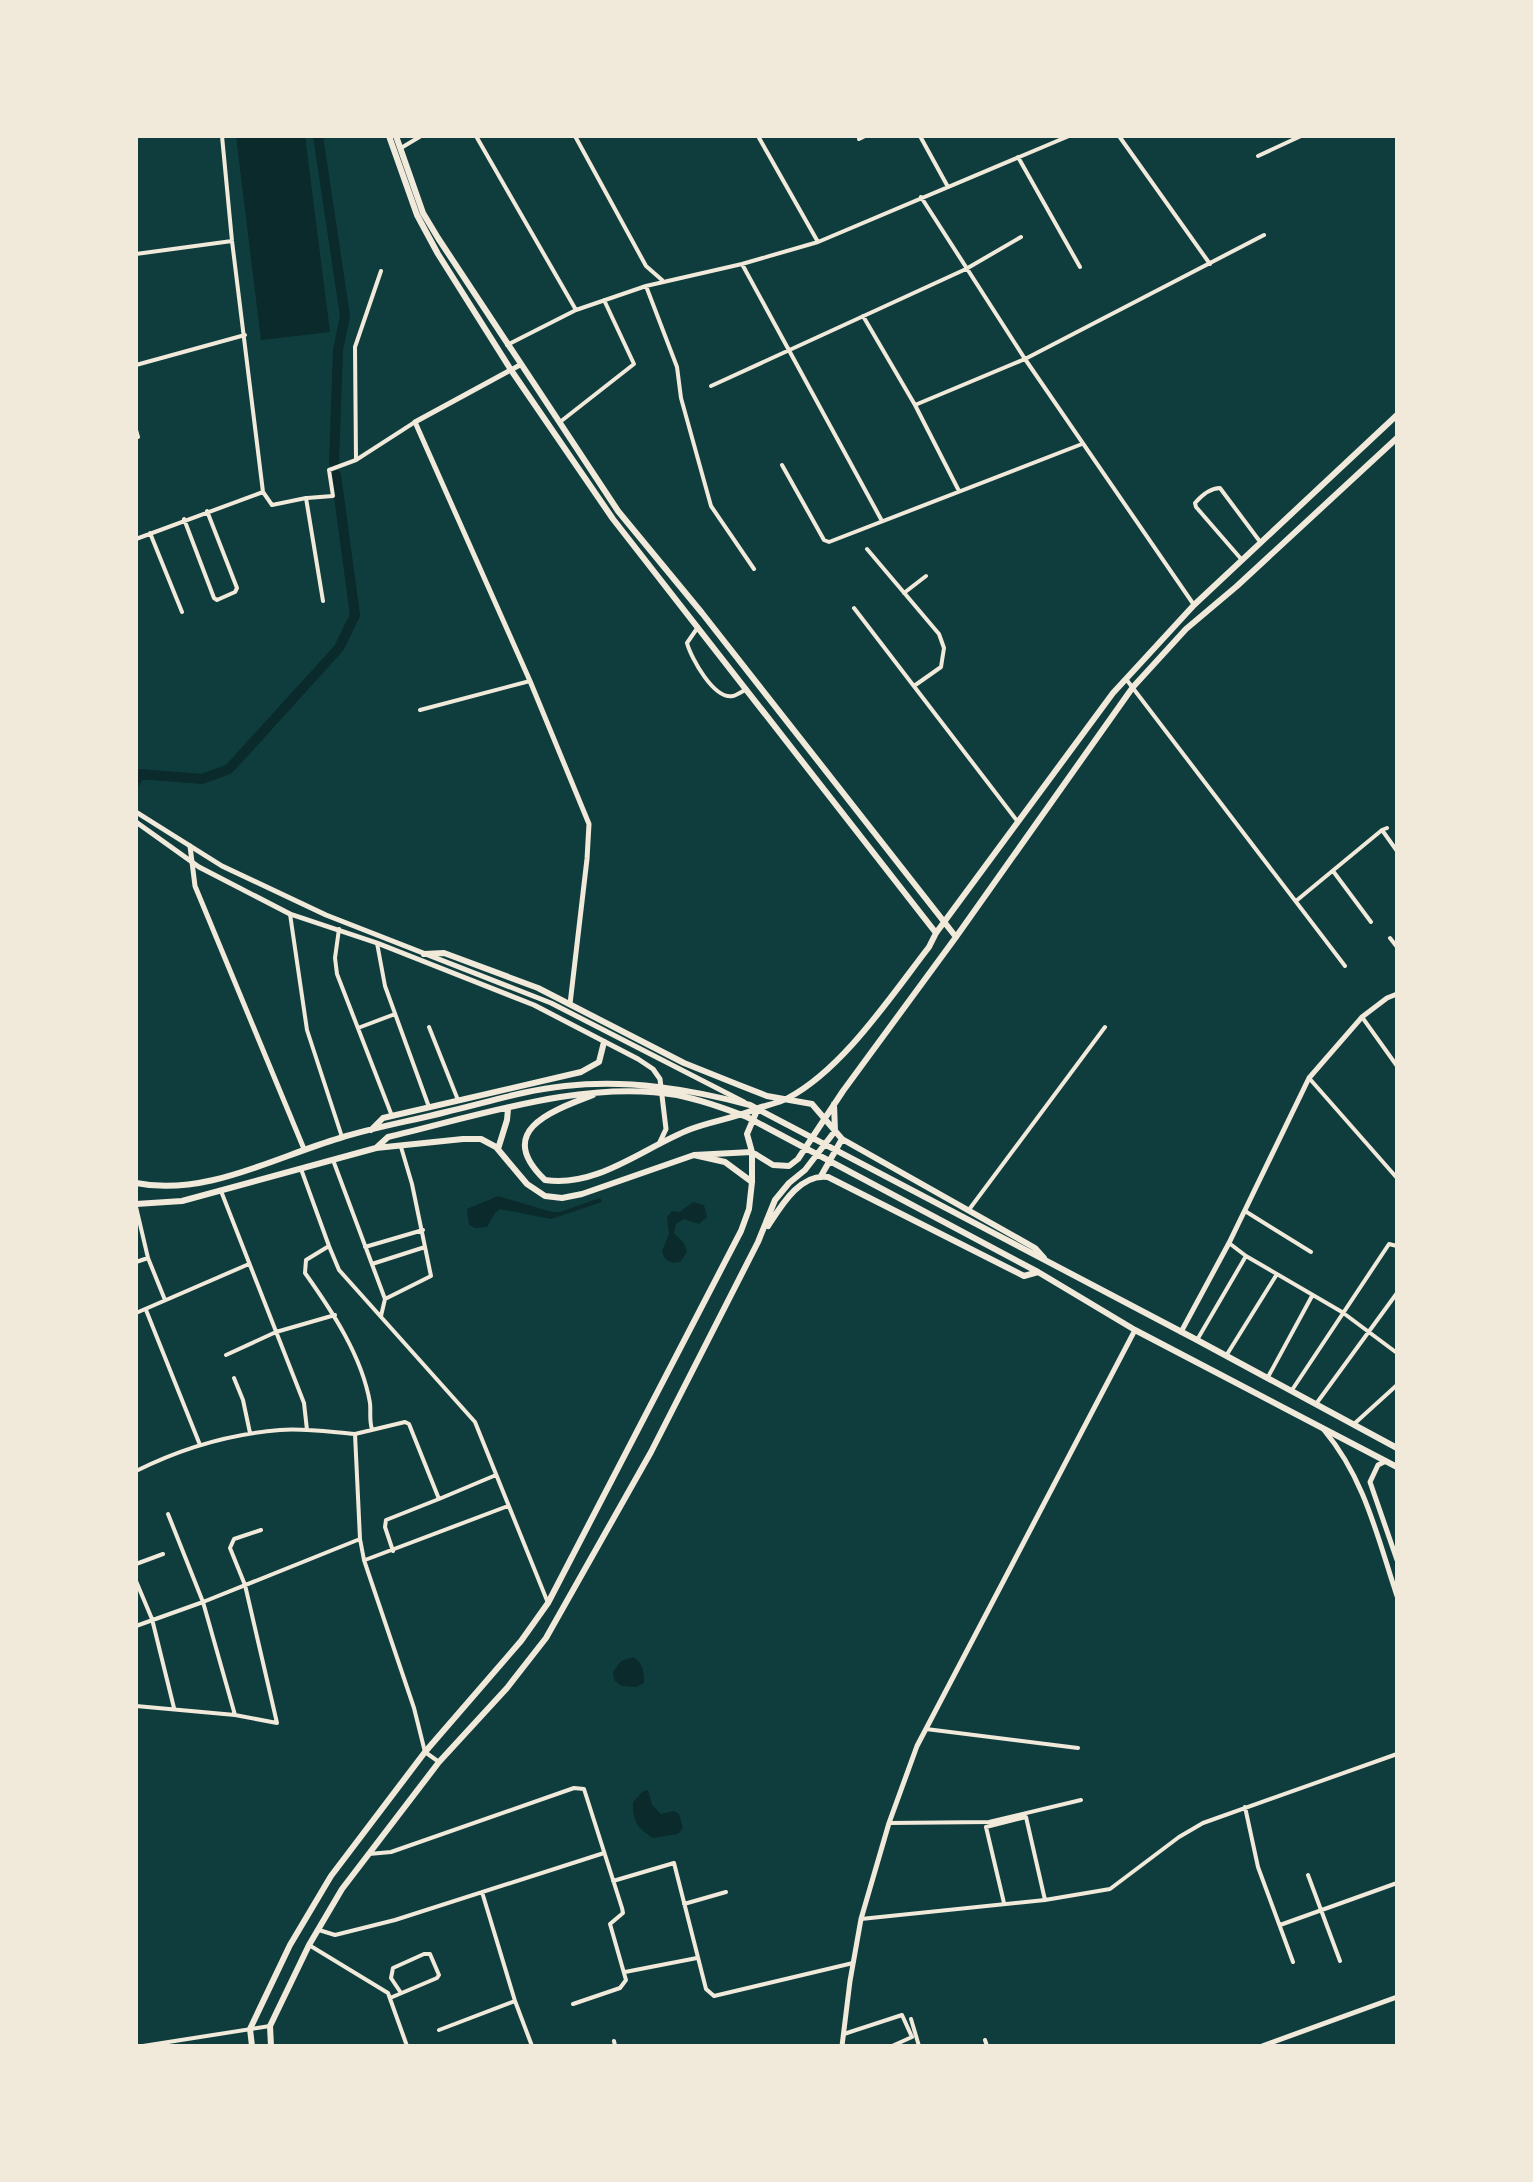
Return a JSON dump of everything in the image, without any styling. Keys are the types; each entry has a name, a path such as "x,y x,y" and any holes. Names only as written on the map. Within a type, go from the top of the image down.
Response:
{"main road":[{"path":"389,136 417,215 438,254 511,370 613,519 936,933"},
{"path":"396,136 423,213 618,511 702,613 956,937"},
{"path":"600,1093 535,1121 528,1130 525,1146 527,1158 545,1180 564,1182 592,1176 691,1129 733,1119 754,1107 787,1099 820,1076 890,998 1126,679 1194,605 1397,415"},
{"path":"136,1206 182,1201 376,1148 481,1139 498,1149 527,1184 545,1196 562,1198 694,1155 752,1152 773,1165 789,1166 798,1159 834,1104 1133,687 1186,629 1397,438"},
{"path":"1186,629 1188,613"},
{"path":"1072,749 1088,749"},
{"path":"424,954 444,953 538,988 684,1063 767,1096 812,1104 842,1139 1035,1248 1046,1261"},
{"path":"371,1130 383,1118 590,1069 599,1062 604,1042"},
{"path":"136,1183 165,1187 205,1182 342,1137 564,1086 674,1088 754,1107 1397,1448"},
{"path":"498,1149 507,1120 509,1090"},
{"path":"376,1148 388,1137 567,1096 600,1093 676,1095 712,1104 747,1117 1038,1272 1135,1330 1397,1467"},
{"path":"760,1239 775,1200 805,1170 835,1131 834,1104"},
{"path":"252,2046 250,2029 290,1945 331,1876 425,1752 521,1641 548,1603 741,1231 749,1209 752,1182 752,1152 747,1134 754,1107"},
{"path":"271,2046 270,2026 309,1945 342,1889 439,1762 507,1688 546,1638 651,1452 760,1239 787,1196 821,1176 842,1139"},
{"path":"694,1155 725,1162 752,1182"},
{"path":"821,1176 1024,1276 1038,1272"}],"street":[{"path":"222,136 263,492 272,505 333,496 329,470 356,460 415,422 520,365"},
{"path":"399,149 421,136"},
{"path":"476,136 576,310"},
{"path":"575,136 646,266 663,281"},
{"path":"758,136 818,242"},
{"path":"920,136 948,187"},
{"path":"507,345 576,310 646,286 742,264 818,242 1069,136"},
{"path":"1119,136 1210,264"},
{"path":"1258,156 1301,136"},
{"path":"1018,157 1080,267"},
{"path":"921,197 1025,359 1194,605"},
{"path":"915,405 1025,359 1264,235"},
{"path":"711,386 966,269 1021,237"},
{"path":"136,254 232,241"},
{"path":"742,264 882,521"},
{"path":"356,460 355,347 381,271"},
{"path":"646,286 677,367 681,398 711,506 754,569"},
{"path":"559,423 634,364 604,300"},
{"path":"863,316 915,405 959,491"},
{"path":"136,365 245,335"},
{"path":"415,422 530,681 589,824 570,1004"},
{"path":"136,430 138,437"},
{"path":"782,465 826,542 1082,444"},
{"path":"1242,560 1196,507 1195,503 1201,497 1214,488 1220,488 1261,543"},
{"path":"136,539 263,492"},
{"path":"306,498 323,601"},
{"path":"184,519 217,600 235,592 237,588 207,511"},
{"path":"150,533 182,612"},
{"path":"867,549 939,634 944,648 941,667 914,686"},
{"path":"904,593 926,576"},
{"path":"854,608 1018,823"},
{"path":"698,626 687,643 691,656 713,688 734,697 747,689"},
{"path":"1126,679 1345,966"},
{"path":"420,710 530,681"},
{"path":"136,812 222,866 300,903 551,1003 754,1107"},
{"path":"137,824 192,862 290,914 377,943 534,1005 653,1069 660,1079 666,1129 658,1147"},
{"path":"1296,901 1385,829 1397,851"},
{"path":"190,846 195,886 304,1149"},
{"path":"1333,871 1371,922"},
{"path":"290,914 307,1030 342,1137"},
{"path":"339,929 335,958 337,974 392,1116"},
{"path":"1390,938 1397,947"},
{"path":"377,943 385,986 429,1107"},
{"path":"1181,1332 1229,1243 1309,1078 1362,1017 1397,994"},
{"path":"358,1028 395,1014"},
{"path":"1362,1017 1397,1066"},
{"path":"429,1027 458,1100"},
{"path":"968,1212 1105,1027"},
{"path":"1309,1078 1397,1178"},
{"path":"385,1299 431,1276 423,1230 401,1147"},
{"path":"333,1158 385,1299 381,1316"},
{"path":"301,1169 339,1270 475,1422 548,1603"},
{"path":"221,1191 304,1403 307,1430"},
{"path":"136,1206 148,1258 165,1300"},
{"path":"1244,1210 1311,1252"},
{"path":"365,1247 423,1230"},
{"path":"1229,1243 1342,1312 1397,1353"},
{"path":"1292,1390 1389,1244 1397,1246"},
{"path":"329,1246 306,1260 305,1273 335,1315 362,1376 370,1405 372,1429"},
{"path":"372,1264 425,1247"},
{"path":"1197,1340 1246,1256"},
{"path":"136,1262 148,1258"},
{"path":"136,1313 249,1264"},
{"path":"1226,1356 1277,1274"},
{"path":"1316,1404 1397,1293"},
{"path":"1268,1377 1312,1296"},
{"path":"146,1310 200,1445"},
{"path":"226,1355 276,1332 335,1315"},
{"path":"840,2045 861,1919 889,1823 917,1746 1135,1330"},
{"path":"234,1378 250,1434"},
{"path":"1353,1425 1397,1385"},
{"path":"136,1471 200,1445 250,1434 282,1430 355,1434 405,1422 409,1424 439,1499"},
{"path":"1322,1429 1343,1453 1358,1481 1397,1596"},
{"path":"355,1434 360,1539 364,1560 414,1708 425,1752 439,1762"},
{"path":"1386,1461 1378,1465 1370,1482 1397,1560"},
{"path":"393,1551 385,1527 386,1520 496,1475"},
{"path":"364,1560 508,1506"},
{"path":"168,1514 203,1602 235,1715"},
{"path":"136,1706 235,1715 277,1723 245,1585 230,1543 261,1530"},
{"path":"136,1626 360,1539"},
{"path":"1383,1554 1394,1551"},
{"path":"136,1564 163,1554"},
{"path":"136,1581 152,1619 174,1708"},
{"path":"926,1729 1078,1748"},
{"path":"861,1919 1045,1900 1110,1889 1179,1837 1203,1823 1397,1754"},
{"path":"369,1854 391,1852 574,1788 584,1789 623,1913 610,1924 626,1980 620,1988 573,2004"},
{"path":"889,1823 989,1822 1081,1800"},
{"path":"1245,1807 1258,1867 1293,1962"},
{"path":"1004,1903 986,1827 1026,1817 1045,1900"},
{"path":"318,1930 335,1935 420,1913 604,1853"},
{"path":"613,1881 674,1863 706,1989 714,1996 853,1963"},
{"path":"1308,1875 1340,1961"},
{"path":"1280,1925 1397,1883"},
{"path":"482,1892 532,2046"},
{"path":"684,1904 726,1892"},
{"path":"309,1945 388,1993 407,2046"},
{"path":"390,1998 437,1978 437,1966 430,1954 393,1968 391,1978 401,1993"},
{"path":"625,1972 697,1958"},
{"path":"1262,2046 1397,1997"},
{"path":"439,2030 515,2001"},
{"path":"844,2034 902,2015 912,2037 892,2046"},
{"path":"911,2019 919,2046"},
{"path":"143,2046 270,2026"}],"water":[{"path":"236,136 305,136 330,332 261,340"},
{"path":"498,1196 552,1212 600,1198 602,1202 551,1219 500,1209 487,1227 469,1225 467,1209"},
{"path":"693,1202 704,1205 707,1217 699,1224 684,1219 676,1224 674,1233 684,1243 687,1252 681,1261 669,1261 662,1251 669,1234 667,1217 672,1211 680,1212"},
{"path":"633,1657 642,1668 644,1683 636,1687 622,1686 614,1680 613,1672 621,1661"},
{"path":"648,1790 652,1805 661,1814 674,1811 679,1814 683,1828 678,1834 653,1838 639,1827 633,1802"}],"waterway":[{"path":"318,136 345,316 338,350 334,463"},
{"path":"136,781 140,774 202,779 229,769 339,648 355,615 336,475"}]}
